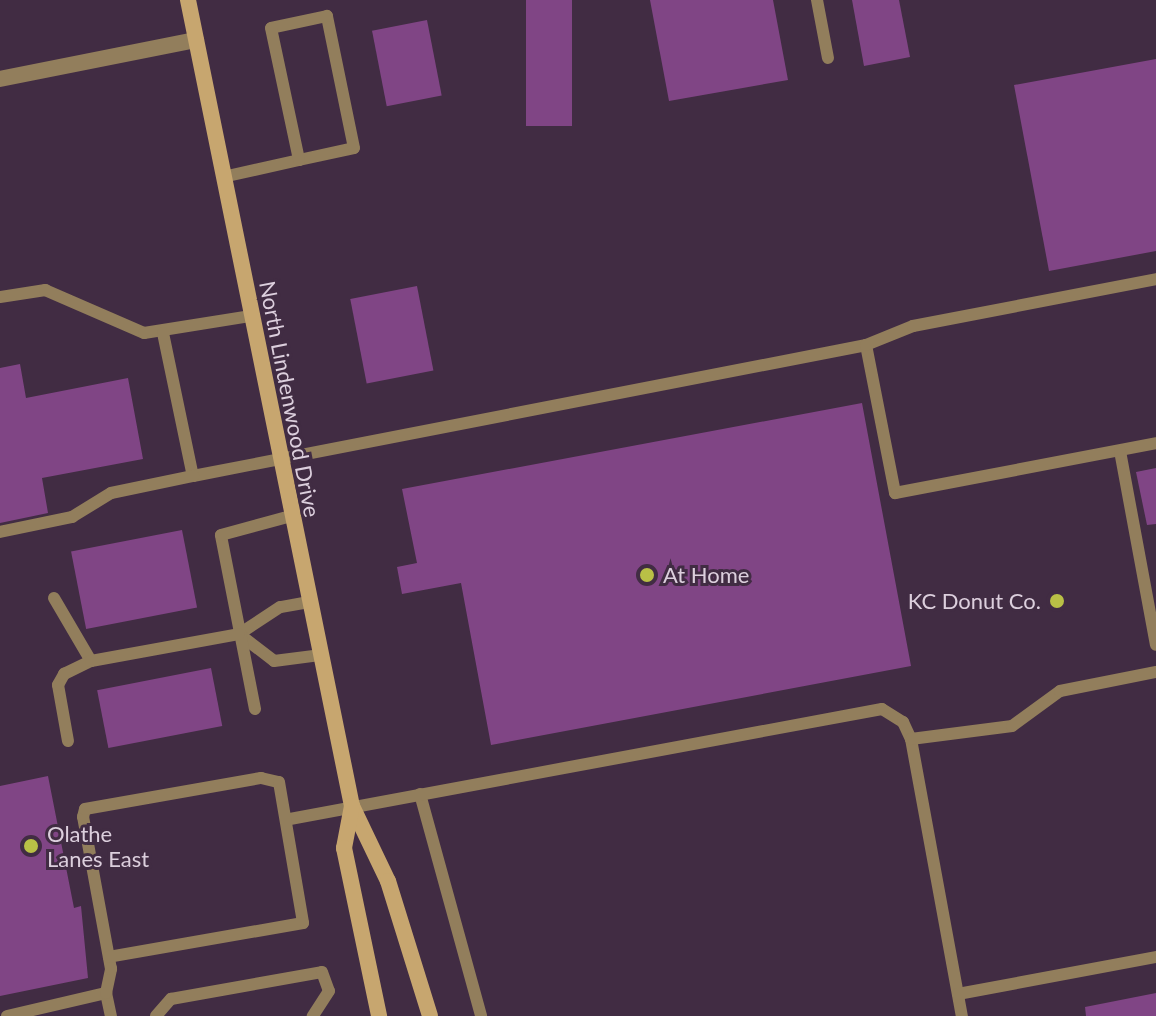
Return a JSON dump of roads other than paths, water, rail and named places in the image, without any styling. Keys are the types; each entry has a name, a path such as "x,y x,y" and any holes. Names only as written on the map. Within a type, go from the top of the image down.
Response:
{"street":[{"name":"North Lindenwood Drive","path":"188,0 352,806 388,881 430,1016"},
{"path":"0,79 196,40"},
{"name":"North Lindenwood Drive","path":"352,806 344,848 379,1016"}],"lane":[{"path":"817,0 828,58"},
{"path":"223,177 354,148 327,16 271,28 299,160"},
{"path":"0,532 72,517 111,493 866,345 913,326 1156,279"},
{"path":"0,297 45,290 120,326 163,333 250,316"},
{"path":"163,333 193,476"},
{"path":"866,345 895,493 1156,443"},
{"path":"1120,451 1156,645"},
{"path":"255,709 221,535 291,516"},
{"path":"54,598 91,661"},
{"path":"68,741 58,685 91,661 239,634 280,607 309,602"},
{"path":"239,634 274,661 320,655"},
{"path":"911,739 1012,726 1060,691 1156,672"},
{"path":"290,819 882,709 903,722 911,739 962,1016"},
{"path":"109,957 303,923 290,819 279,782 261,778 85,809 109,957 106,993 111,1016"},
{"path":"420,794 481,1016"},
{"path":"958,994 1156,957"},
{"path":"156,1016 171,999 322,972 329,991 313,1016"},
{"path":"7,1016 106,993"}],"place":[{"name":"At Home","path":"647,575"},
{"name":"KC Donut Co.","path":"1057,601"},
{"name":"Olathe Lanes East","path":"31,846"}]}
